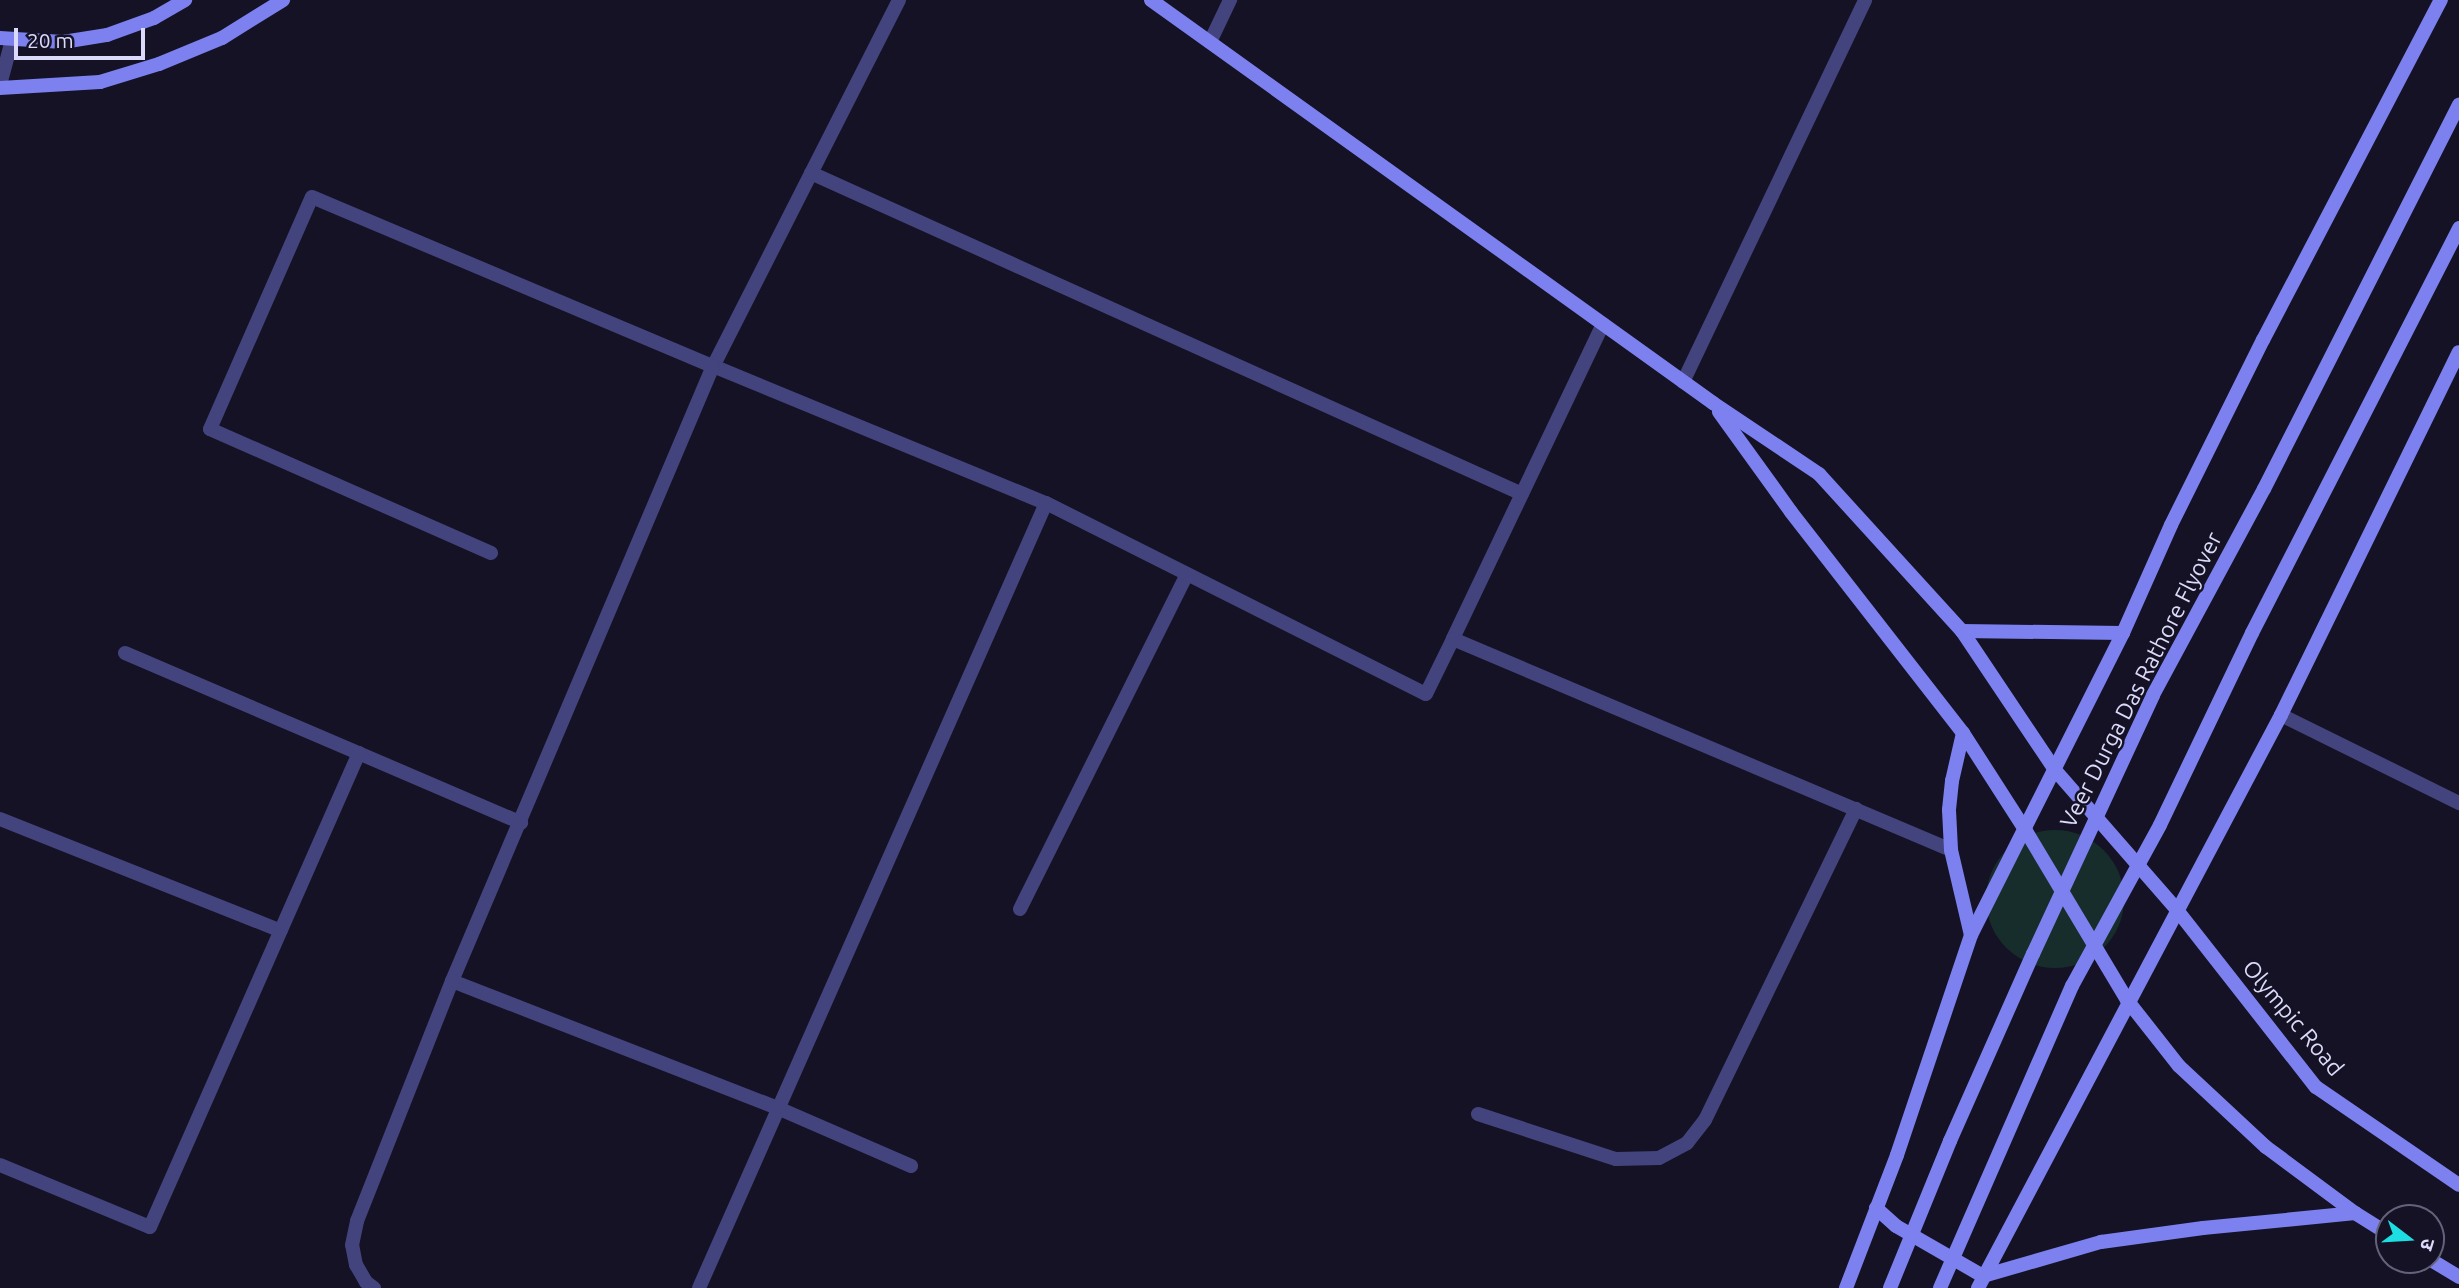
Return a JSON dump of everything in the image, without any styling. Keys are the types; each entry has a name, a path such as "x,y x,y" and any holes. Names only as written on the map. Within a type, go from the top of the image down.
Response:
{"street":[{"path":"185,0 154,18 107,35 63,42 6,39 0,86 100,82 159,64 222,38 283,0"},
{"path":"374,1288 366,1282 356,1265 352,1244 357,1221 452,981 713,366 899,0"},
{"name":"Olympic Road","path":"1151,0 1683,382 1819,474 1962,631 2055,770 2177,910 2316,1087 2459,1185"},
{"path":"1210,42 1230,0"},
{"path":"1683,382 1865,0"},
{"path":"1846,1288 1898,1155 1971,935 2026,831 2077,720 2123,633 2171,525 2263,340 2441,0"},
{"name":"Veer Durga Das Rathore Flyover","path":"1890,1288 1972,1091 2153,695 2264,489 2459,105"},
{"path":"811,173 1522,494"},
{"path":"491,553 210,429 312,197 1046,503 1426,694 1603,324"},
{"path":"1940,1288 2071,986 2160,825 2259,621 2459,228"},
{"path":"1980,1282 2127,1000 2281,715 2459,352"},
{"path":"1713,403 1791,512 1963,733 2026,831 2127,1000 2179,1066 2266,1147 2375,1225"},
{"path":"699,1288 1046,503"},
{"path":"1020,909 1187,574"},
{"path":"1962,631 2123,633"},
{"path":"1453,639 1951,850"},
{"path":"125,653 521,823"},
{"path":"2281,715 2459,803"},
{"path":"1963,733 1952,781 1949,810 1951,850 1971,935"},
{"path":"0,1165 150,1227 359,754"},
{"path":"1478,1114 1561,1144 1616,1159 1659,1158 1688,1143 1705,1120 1856,809"},
{"path":"0,819 281,931"},
{"path":"452,981 780,1109 911,1166"},
{"path":"1876,1208 1908,1234 1980,1282"},
{"path":"1980,1282 2101,1241 2355,1213"}],"green space":[{"path":"2055,830 2081,836 2103,851 2118,873 2124,899 2118,925 2103,947 2081,962 2055,968 2029,962 2007,947 1992,925 1986,899 1992,873 2007,851 2029,836"}]}
